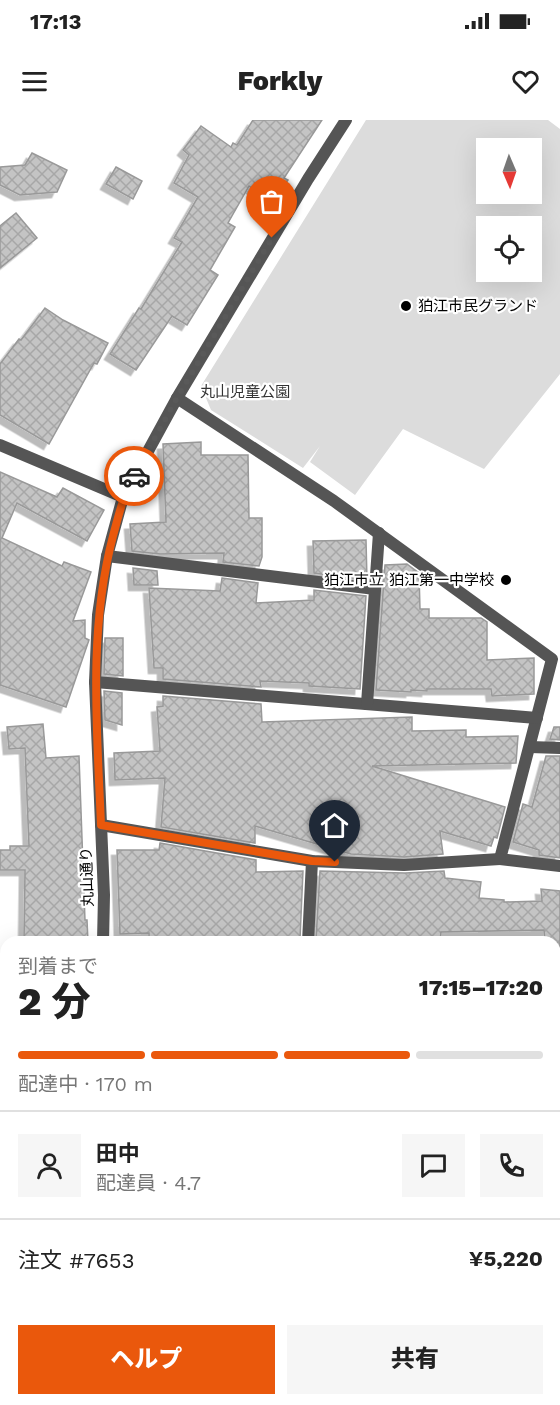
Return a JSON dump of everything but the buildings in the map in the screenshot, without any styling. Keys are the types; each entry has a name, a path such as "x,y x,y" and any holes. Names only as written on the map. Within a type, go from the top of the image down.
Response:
{"street":[{"name":"丸山通り","path":"103,936 104,895 95,682 98,615 107,556 123,497 177,398 308,178 346,120"},
{"path":"177,398 334,501 552,659 500,859"},
{"path":"0,445 123,497"},
{"path":"367,704 379,533"},
{"path":"107,556 375,589"},
{"path":"95,682 537,718"},
{"path":"530,747 560,748"},
{"path":"101,825 312,861 404,866 500,859 560,866"},
{"path":"308,936 312,861"}],"green space":[{"name":"狛江市民グランド","path":"366,120 548,120 560,129 560,374 484,469 403,429 355,495 310,462 320,446 303,468 211,410 201,386"}],"way so far":[{"path":"134,476 177,398 272,238"}],"place":[{"name":"狛江市民グランド","path":"406,306"},
{"name":"狛江市立 狛江第一中学校","path":"506,580"}],"route":[{"path":"134,476 123,497 107,556 98,615 95,682 101,825 312,861 335,862"}],"park label":[{"name":"丸山児童公園","path":"245,392"}]}
